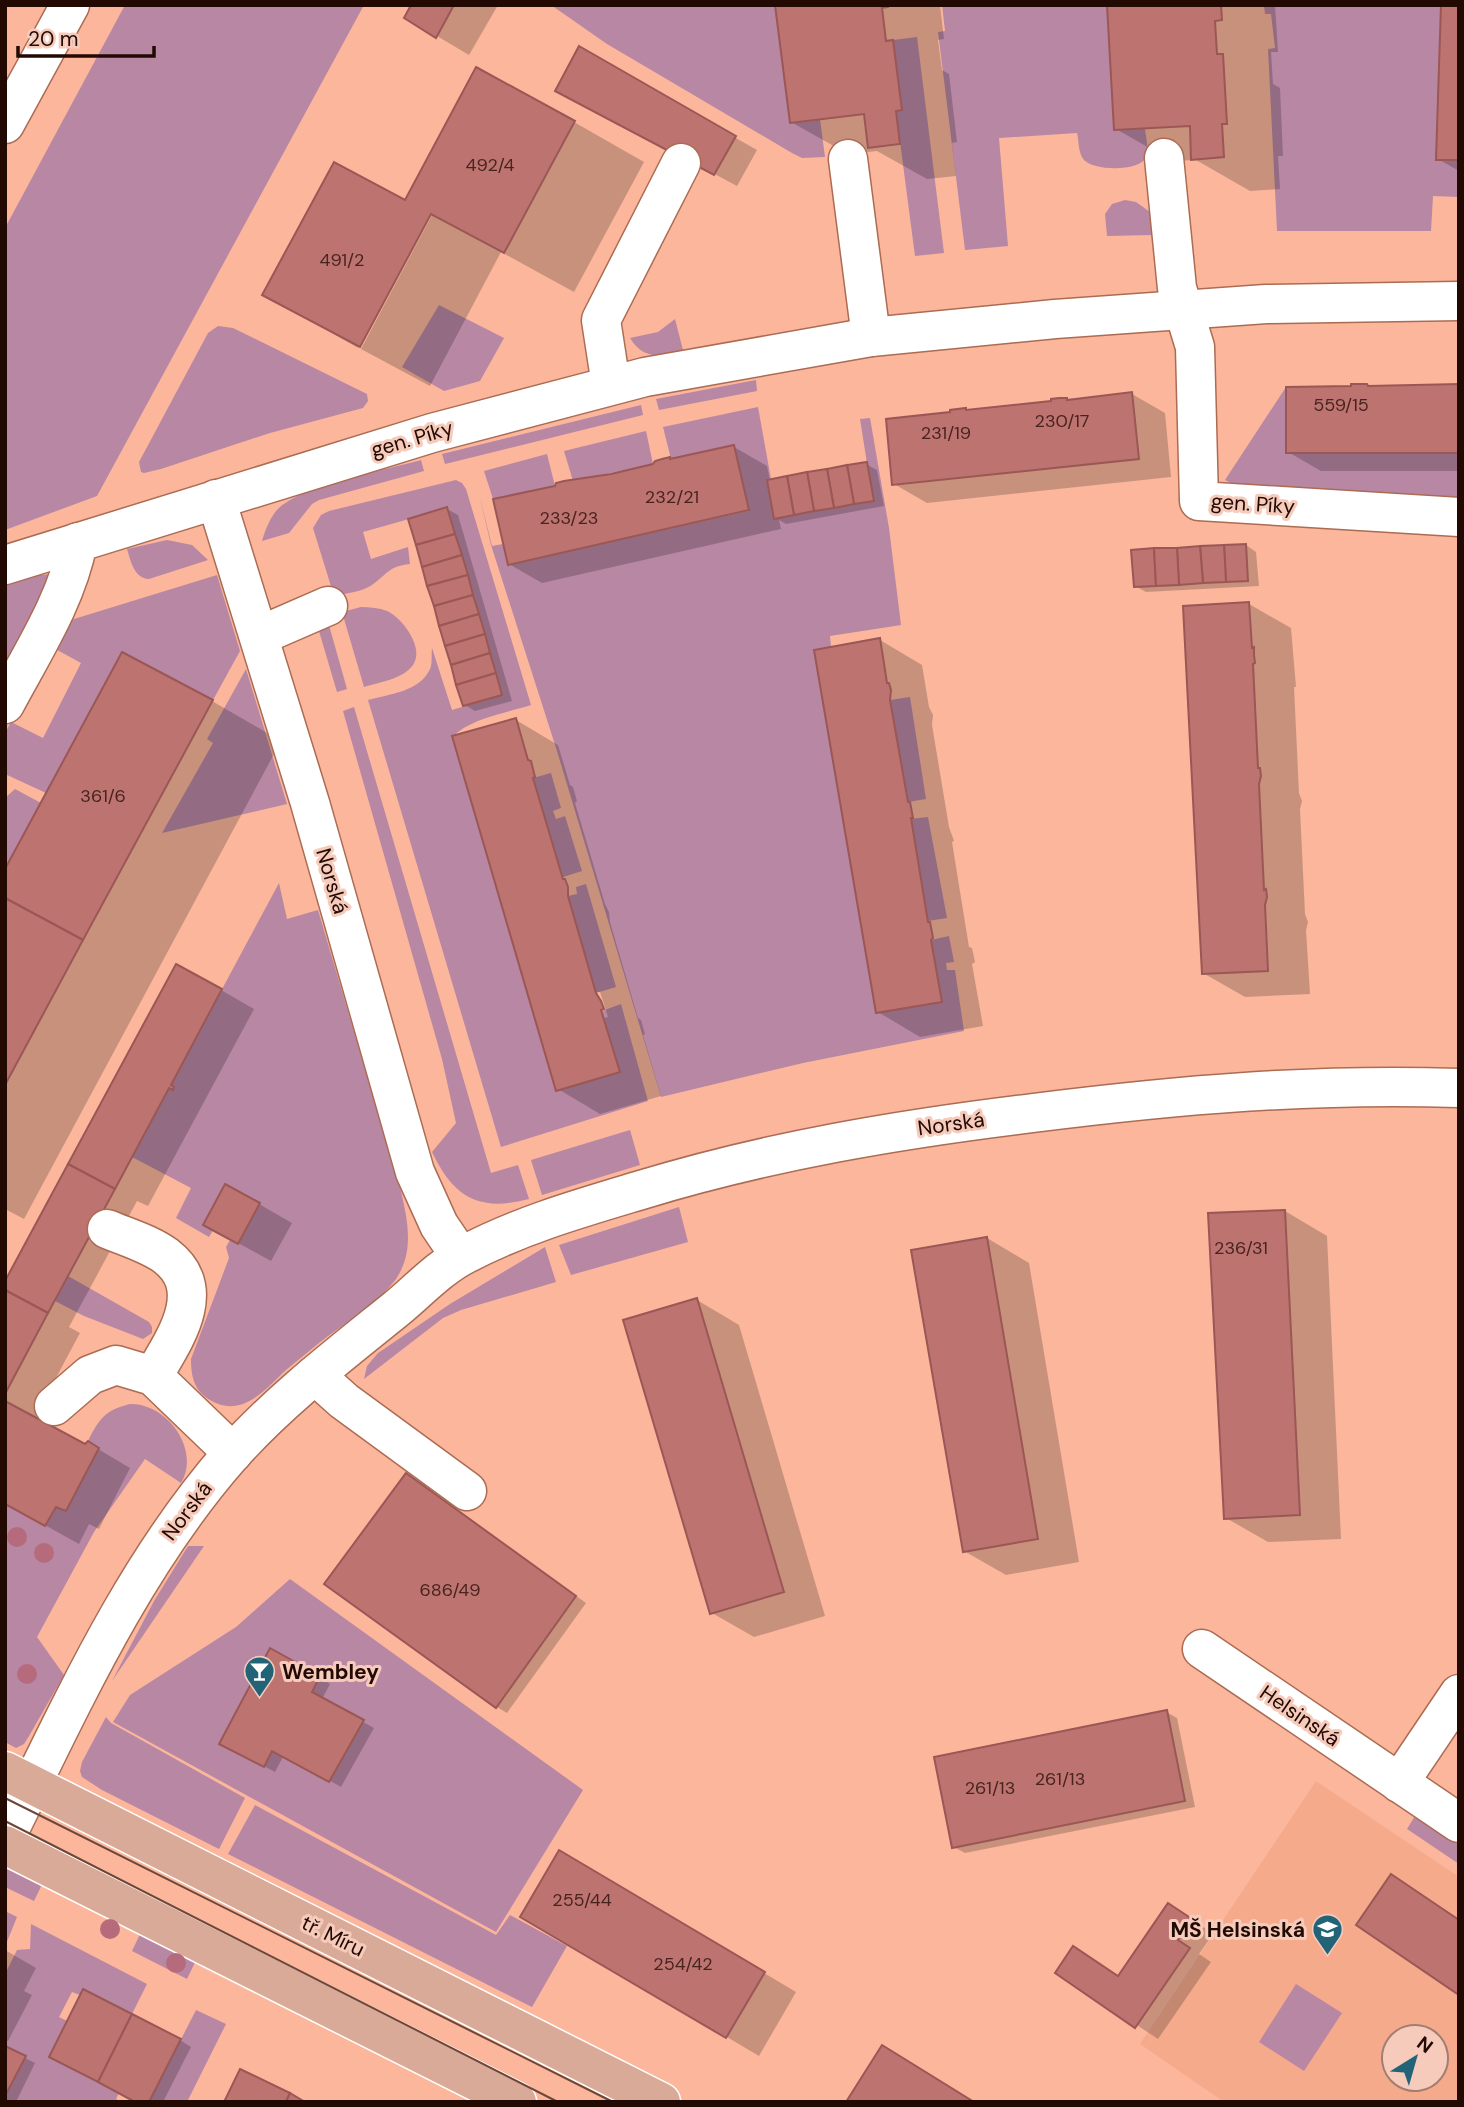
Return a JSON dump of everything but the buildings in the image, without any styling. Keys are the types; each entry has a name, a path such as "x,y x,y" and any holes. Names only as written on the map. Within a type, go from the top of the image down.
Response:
{"main road":[{"name":"tř. Míru","path":"19,1778 555,2046 661,2102"},
{"path":"5,1845 517,2102"}],"street":[{"path":"5,124 70,5"},
{"name":"gen. Píky","path":"1164,158 1177,288 1195,347 1199,500 1459,517"},
{"path":"848,159 871,337"},
{"path":"611,385 601,320 681,163"},
{"name":"gen. Píky","path":"5,565 432,433 645,377 871,337 1184,309 1266,304 1459,301"},
{"name":"Norská","path":"216,499 260,636 415,1172 439,1225 460,1256"},
{"path":"5,704 59,600 74,566 78,542"},
{"path":"260,636 328,606"},
{"name":"Norská","path":"5,1839 19,1778 95,1660 139,1580 183,1515 233,1453 285,1401 460,1256 545,1219 693,1174 776,1154 882,1134 1162,1097 1389,1086 1459,1088"},
{"path":"107,1229 165,1255 183,1273 187,1306 178,1335 153,1376"},
{"path":"54,1406 90,1375 116,1365 153,1376 233,1453"},
{"path":"316,1375 344,1401 467,1491"},
{"name":"Helsinská","path":"1202,1649 1459,1824"},
{"path":"1399,1783 1459,1694"}],"shaded area":[{"path":"125,5 364,5 97,496 5,530 5,228"},
{"path":"551,5 775,5 790,122 820,119 825,157 802,158 792,153 607,44"},
{"path":"942,5 1107,5 1115,130 1145,129 1146,157 1135,165 1106,168 1084,160 1077,133 999,138 1008,246 965,250 938,32 945,31"},
{"path":"1264,5 1441,5 1436,159 1459,160 1459,197 1433,196 1431,231 1277,231 1268,49 1275,48 1271,14 1265,14"},
{"path":"917,37 944,253 915,256 896,111 901,110 893,40"},
{"path":"1125,200 1136,202 1150,212 1153,235 1107,236 1105,214 1112,204"},
{"path":"439,305 504,338 480,381 444,391 402,367"},
{"path":"675,319 684,354 653,355 641,350 630,338 658,332"},
{"path":"218,326 233,328 367,394 368,401 363,408 270,433 161,469 141,472 139,462 208,333"},
{"path":"756,380 757,391 659,410 656,399"},
{"path":"1286,387 1287,453 1459,453 1459,500 1243,489 1225,480"},
{"path":"641,405 643,415 445,464 442,454"},
{"path":"758,407 771,479 767,480 774,518 873,501 860,419 870,418 889,528 901,625 830,636 831,647 814,650 876,1013 942,1002 931,940 949,936 954,962 946,963 947,970 955,970 964,1031 803,1063 661,1097 557,751 491,545 479,494 492,546 503,544 508,565 749,511 734,445 671,459 663,427"},
{"path":"646,431 653,464 573,481 564,451"},
{"path":"547,454 555,486 493,499 484,471"},
{"path":"421,460 424,471 319,500 312,504 289,533 262,541 276,511 303,493"},
{"path":"456,480 466,489 531,705 469,725 452,737 556,1090 620,1072 602,1011 621,1004 648,1101 501,1147 368,700 418,684 430,669 432,648 452,710 502,695 448,508 363,532 371,559 408,547 410,564 392,569 364,589 334,596 313,528 321,515 329,511"},
{"path":"167,540 192,545 208,560 149,579 140,576 127,549"},
{"path":"55,574 5,666 5,586 39,575"},
{"path":"217,575 240,651 213,700 122,652 46,793 5,774 5,733 11,722 43,738 81,663 50,646 61,623"},
{"path":"361,607 387,611 400,620 416,651 416,658 409,670 364,687 342,612"},
{"path":"327,618 347,689 337,692 316,621"},
{"path":"246,669 287,804 162,833 213,743 207,739"},
{"path":"910,697 926,799 908,802 890,700"},
{"path":"354,707 491,1173 518,1165 529,1199 496,1204 470,1198 449,1181 432,1152 456,1123 442,1059 343,711"},
{"path":"551,773 561,808 553,811 556,819 565,816 582,871 563,877 533,778"},
{"path":"15,789 41,803 5,869 5,798"},
{"path":"928,817 947,918 928,921 911,819"},
{"path":"279,883 287,919 318,910 401,1191 408,1243 404,1264 385,1292 252,1400 232,1406 221,1405 210,1400 197,1388 191,1359 229,1258 226,1247 230,1240 238,1243 260,1203 225,1184 203,1225 213,1230 209,1237 176,1218 191,1188 132,1157"},
{"path":"586,884 616,987 596,993 568,896 577,894 576,887"},
{"path":"630,1130 640,1165 542,1195 531,1160"},
{"path":"679,1207 688,1242 571,1275 559,1245"},
{"path":"545,1247 556,1282 461,1310 443,1318 364,1379 367,1366 378,1353 450,1304"},
{"path":"68,1276 149,1322 152,1333 143,1339 84,1316 55,1301"},
{"path":"130,1404 156,1411 168,1420 183,1443 187,1457 186,1470 181,1483 145,1459 94,1532 37,1637 64,1675 24,1744 16,1748 5,1742 5,1504 45,1526 56,1507 66,1511 98,1448 88,1441 96,1427 104,1416 114,1409"},
{"path":"188,1546 204,1546 112,1681 154,1601"},
{"path":"290,1579 583,1790 496,1932 113,1722 130,1695 236,1627"},
{"path":"106,1717 111,1723 245,1798 219,1849 102,1790 82,1777 82,1762"},
{"name":"MŠ Helsinská","path":"1316,1781 1459,1877 1459,2102 1224,2102 1140,2044"},
{"path":"255,1805 496,1935 510,1915 567,1946 532,2007 228,1854"},
{"path":"1415,1816 1459,1845 1459,1864 1407,1829"},
{"path":"5,1859 45,1878 34,1901 5,1887"},
{"path":"5,1911 17,1917 6,1944 5,1944"},
{"path":"31,1924 147,1984 132,2014 84,1989 80,1995 72,1992 59,2017 67,2021 49,2057 119,2093 116,2099 121,2102 5,2102 5,1974 17,1950 30,1949"},
{"path":"143,1928 198,1956 187,1979 132,1951"},
{"path":"1296,1984 1342,2013 1304,2071 1259,2042"},
{"path":"196,2010 226,2024 187,2102 149,2102"}],"tram line":[{"path":"5,1798 613,2102"},
{"path":"5,1821 558,2102"}],"place":[{"name":"Wembley","path":"259,1699"},
{"name":"MŠ Helsinská","path":"1328,1957"}]}
